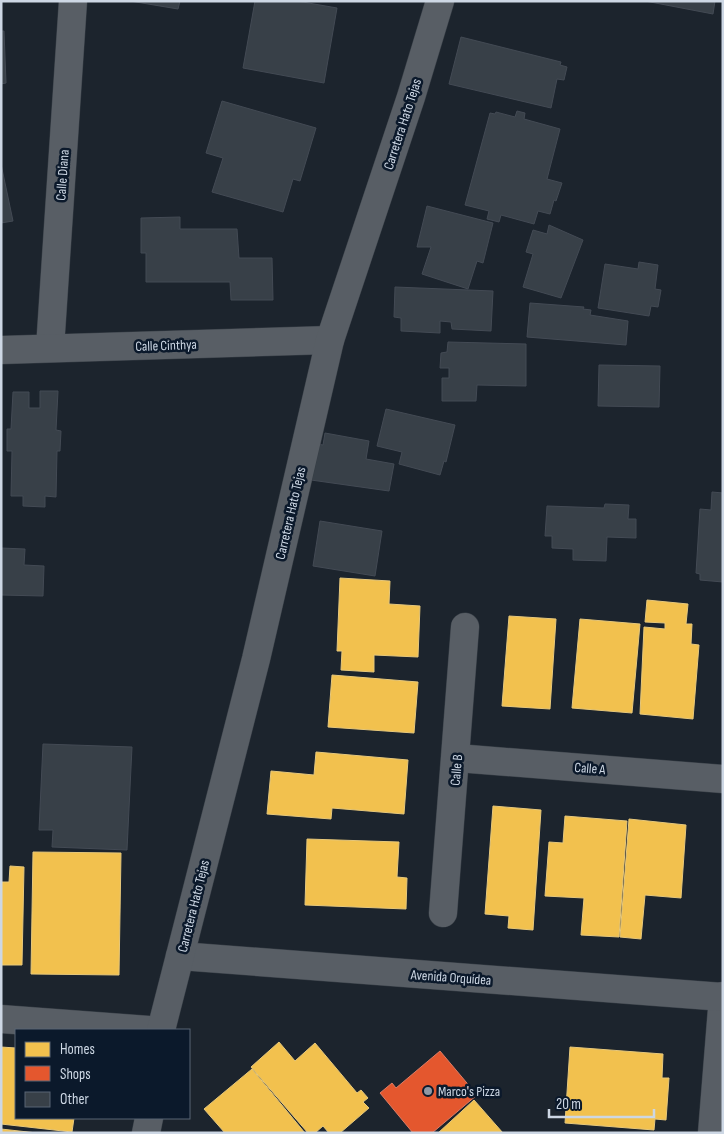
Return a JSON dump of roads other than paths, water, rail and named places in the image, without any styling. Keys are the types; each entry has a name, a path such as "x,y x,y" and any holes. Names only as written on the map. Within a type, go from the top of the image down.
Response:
{"street":[{"name":"Calle Diana","path":"50,348 73,1"},
{"name":"Carretera Hato Tejas","path":"162,1029 256,658 330,340 411,97 440,1"},
{"name":"Calle Cinthya","path":"1,350 330,340"},
{"name":"Calle B","path":"443,913 457,758 465,627"},
{"name":"Calle A","path":"457,758 723,779"},
{"name":"Avenida Orquídea","path":"180,956 723,997"},
{"path":"712,1133 723,997"},
{"path":"1,1019 136,1029"},
{"path":"146,1133 149,1119"}],"place":[{"name":"Marco's Pizza","path":"428,1091"}]}
